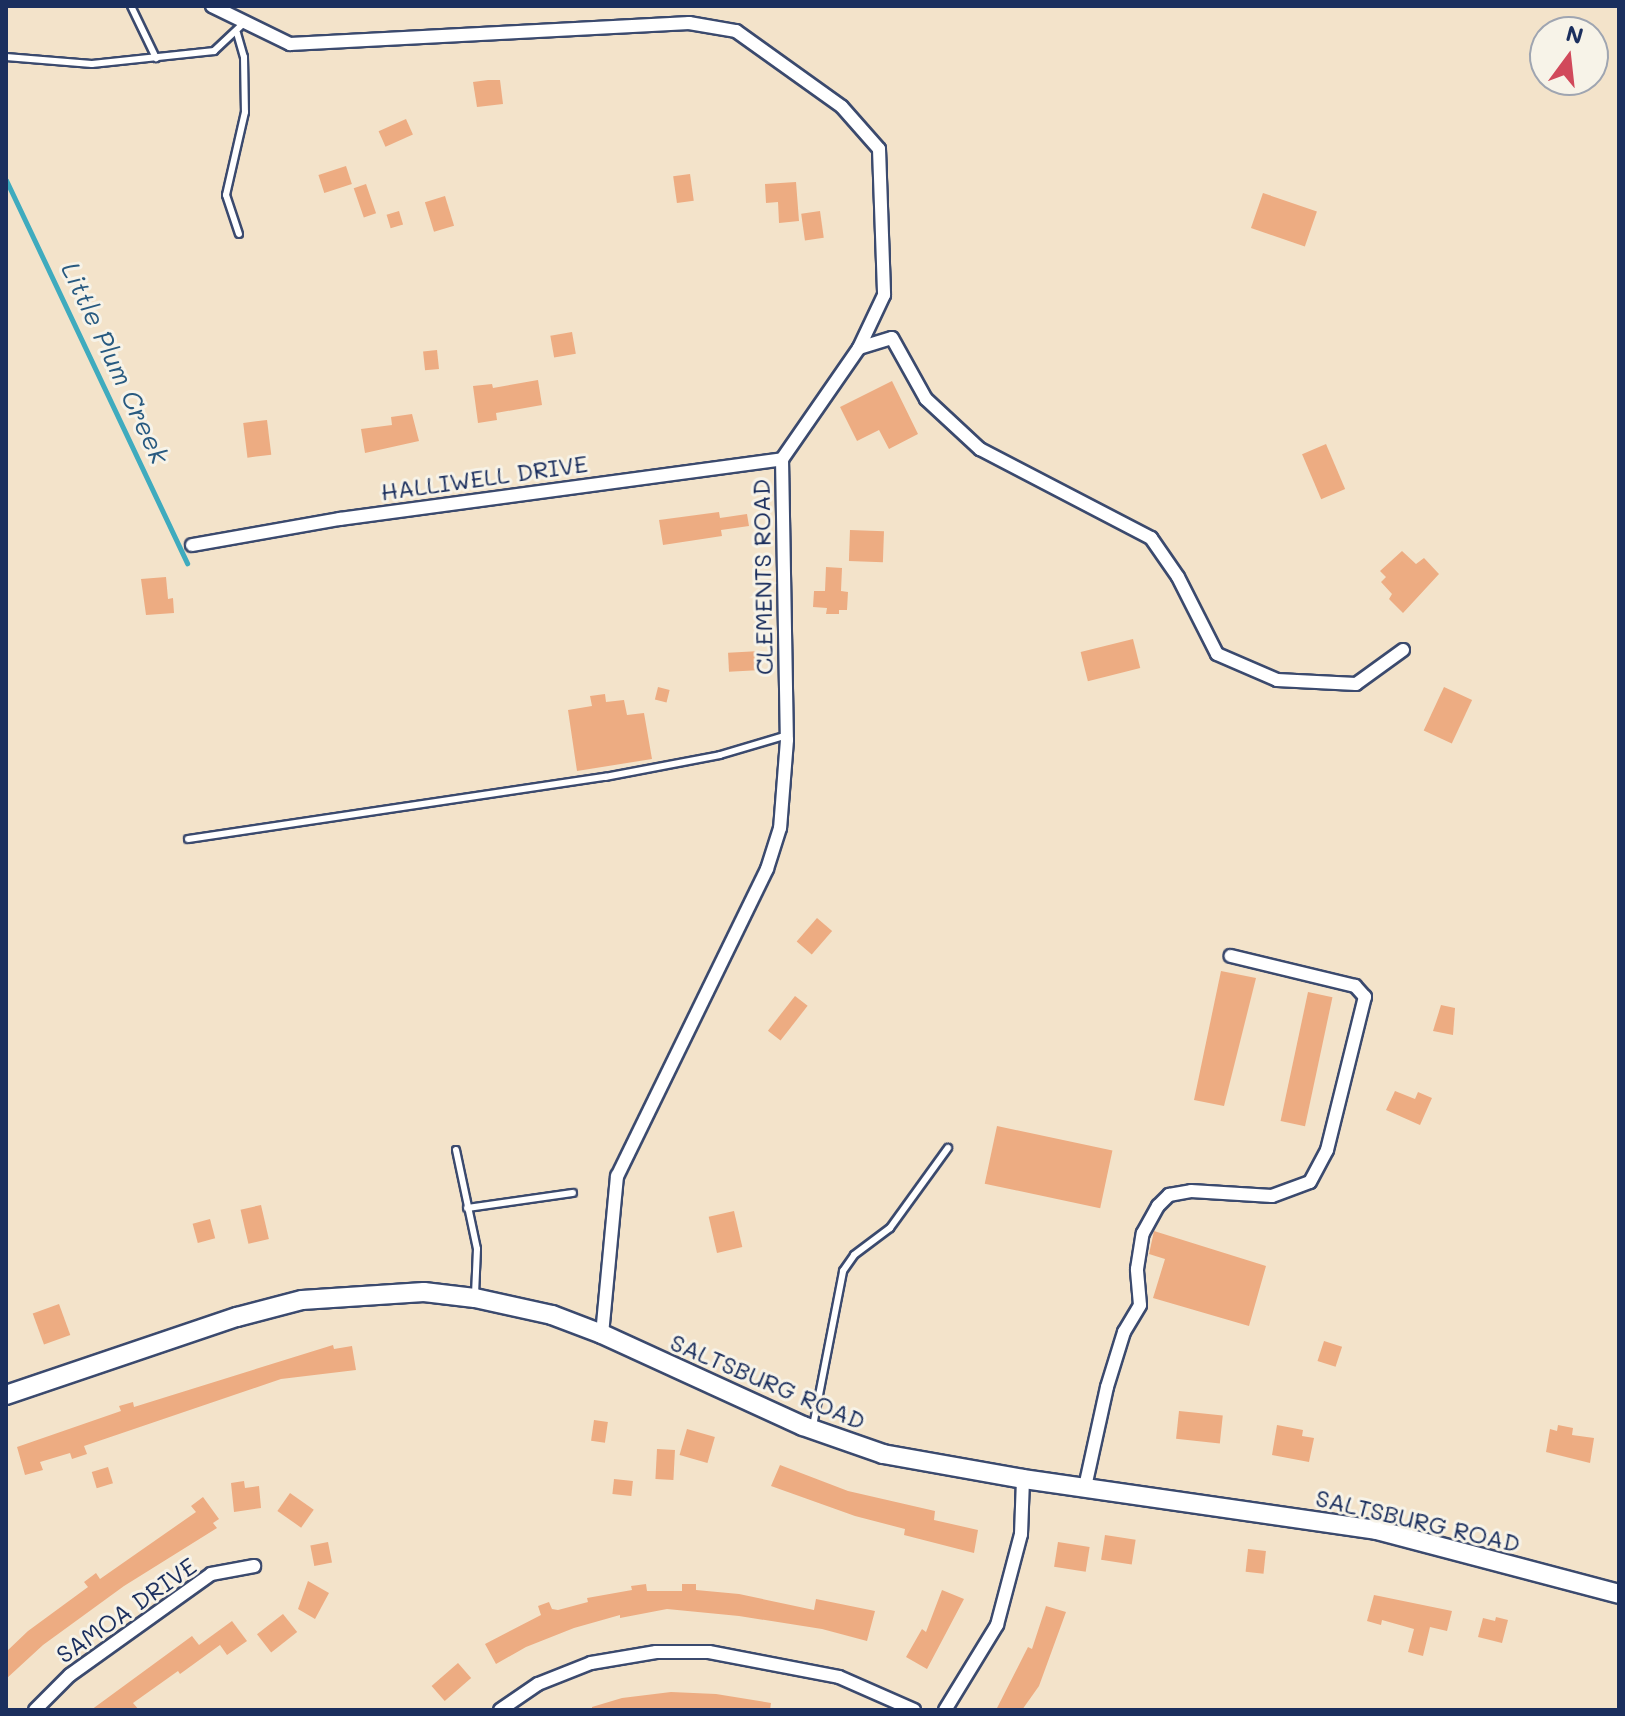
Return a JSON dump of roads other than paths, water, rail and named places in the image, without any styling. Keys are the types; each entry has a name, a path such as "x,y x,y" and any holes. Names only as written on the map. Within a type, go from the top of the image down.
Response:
{"main road":[{"name":"SALTSBURG ROAD","path":"6,1395 237,1317 302,1300 424,1292 475,1298 552,1315 602,1334 812,1430 883,1454 1023,1479 1377,1530 1619,1594"}],"street":[{"name":"CLEMENTS ROAD","path":"212,6 241,28 290,44 689,23 736,31 842,107 879,149 884,295 859,348 782,459 787,735 780,828 767,869 617,1176 602,1334"},
{"path":"859,348 892,338 926,399 980,449 1151,538 1178,577 1217,654 1277,680 1356,684 1403,650"},
{"name":"HALLIWELL DRIVE","path":"192,545 340,519 782,459"},
{"path":"1085,1487 1107,1387 1124,1332 1140,1305 1137,1269 1143,1233 1158,1206 1169,1195 1191,1191 1272,1196 1310,1182 1327,1150 1365,997 1355,986 1231,956"},
{"path":"945,1710 997,1625 1021,1534 1023,1479"},
{"name":"SAMOA DRIVE","path":"35,1710 70,1675 211,1574 254,1566"},
{"path":"500,1710 538,1684 591,1663 669,1652 709,1652 839,1677 914,1710"}],"lane":[{"path":"131,6 156,58"},
{"path":"6,57 92,64 214,51 241,28"},
{"path":"239,234 226,195 245,112 241,28"},
{"path":"188,839 605,777 720,755 787,735"},
{"path":"812,1430 843,1271 854,1255 890,1228 948,1148"},
{"path":"456,1150 477,1249 475,1298"},
{"path":"467,1208 573,1193"}],"waterway":[{"name":"Little Plum Creek","path":"6,180 187,563"}]}
